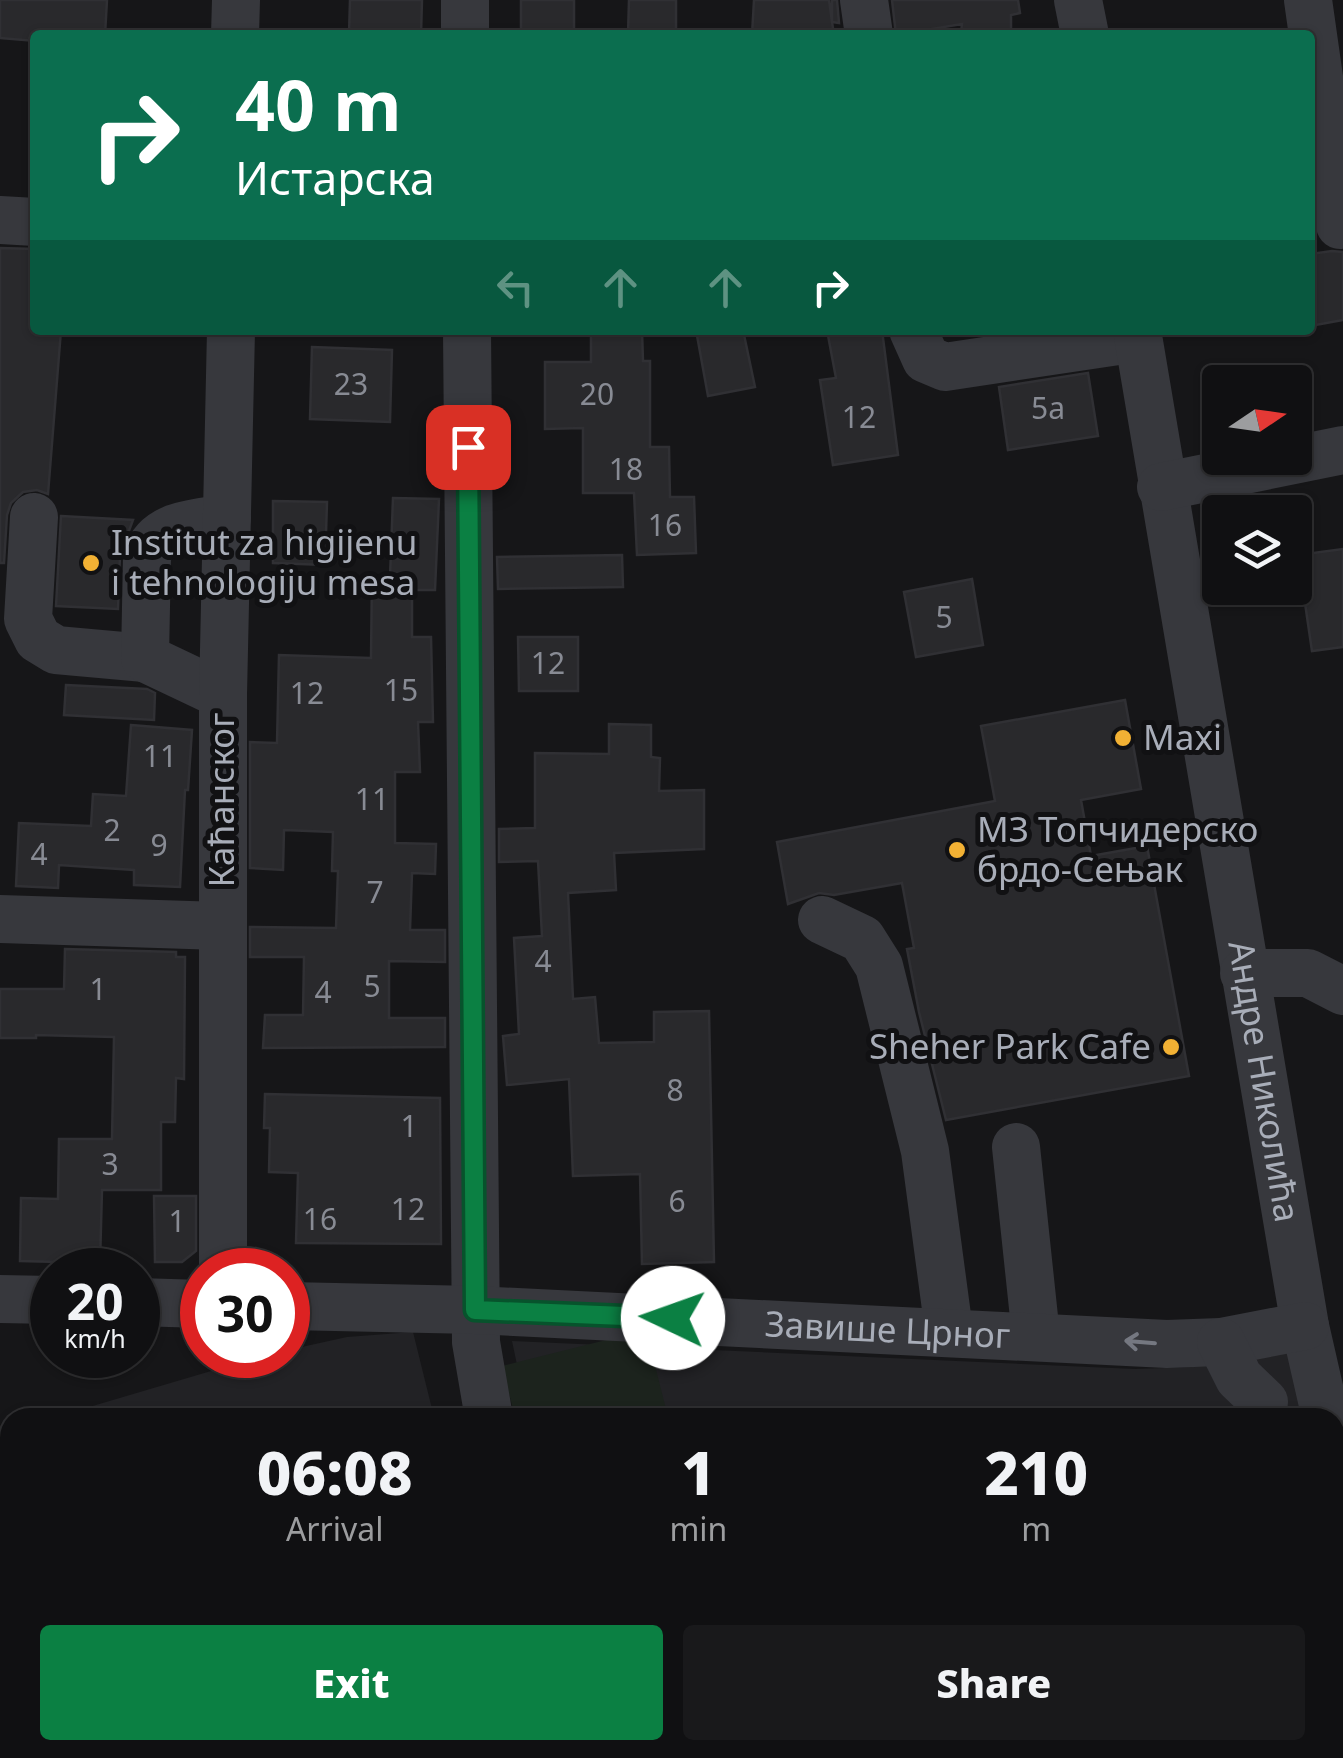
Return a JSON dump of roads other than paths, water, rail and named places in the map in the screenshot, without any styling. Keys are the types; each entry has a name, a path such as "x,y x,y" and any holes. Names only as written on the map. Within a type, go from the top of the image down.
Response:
{"street":[{"path":"235,30 236,0"},
{"path":"464,0 465,30"},
{"path":"864,0 868,30"},
{"path":"1078,0 1084,30"},
{"path":"1308,0 1312,30"},
{"path":"1315,49 1340,226"},
{"path":"0,220 30,222"},
{"name":"Каћанског","path":"222,1248 223,696 230,335"},
{"path":"467,335 475,1310 487,1408"},
{"path":"916,335 926,359 944,367 1131,335"},
{"name":"Андре Николића","path":"1137,335 1305,1326 1324,1408"},
{"path":"1161,487 1343,450"},
{"path":"34,517 28,620 38,639 56,650 145,658 223,696"},
{"path":"145,658 147,556 152,542 174,528 227,518"},
{"path":"0,919 221,926"},
{"path":"822,920 862,939 878,966 925,1150 949,1331"},
{"path":"1244,973 1308,973 1343,991"},
{"path":"1016,1147 1036,1336"},
{"path":"0,1299 30,1300"},
{"name":"Завише Црног","path":"310,1306 475,1310 1167,1344 1221,1342 1305,1326"},
{"path":"1221,1342 1239,1378 1264,1402"}],"place":[{"name":"Institut za higijenu i tehnologiju mesa","path":"91,563"},
{"name":"Maxi","path":"1123,738"},
{"name":"МЗ Топчидерско брдо-Сењак","path":"957,850"},
{"name":"Sheher Park Cafe","path":"1171,1047"}]}
